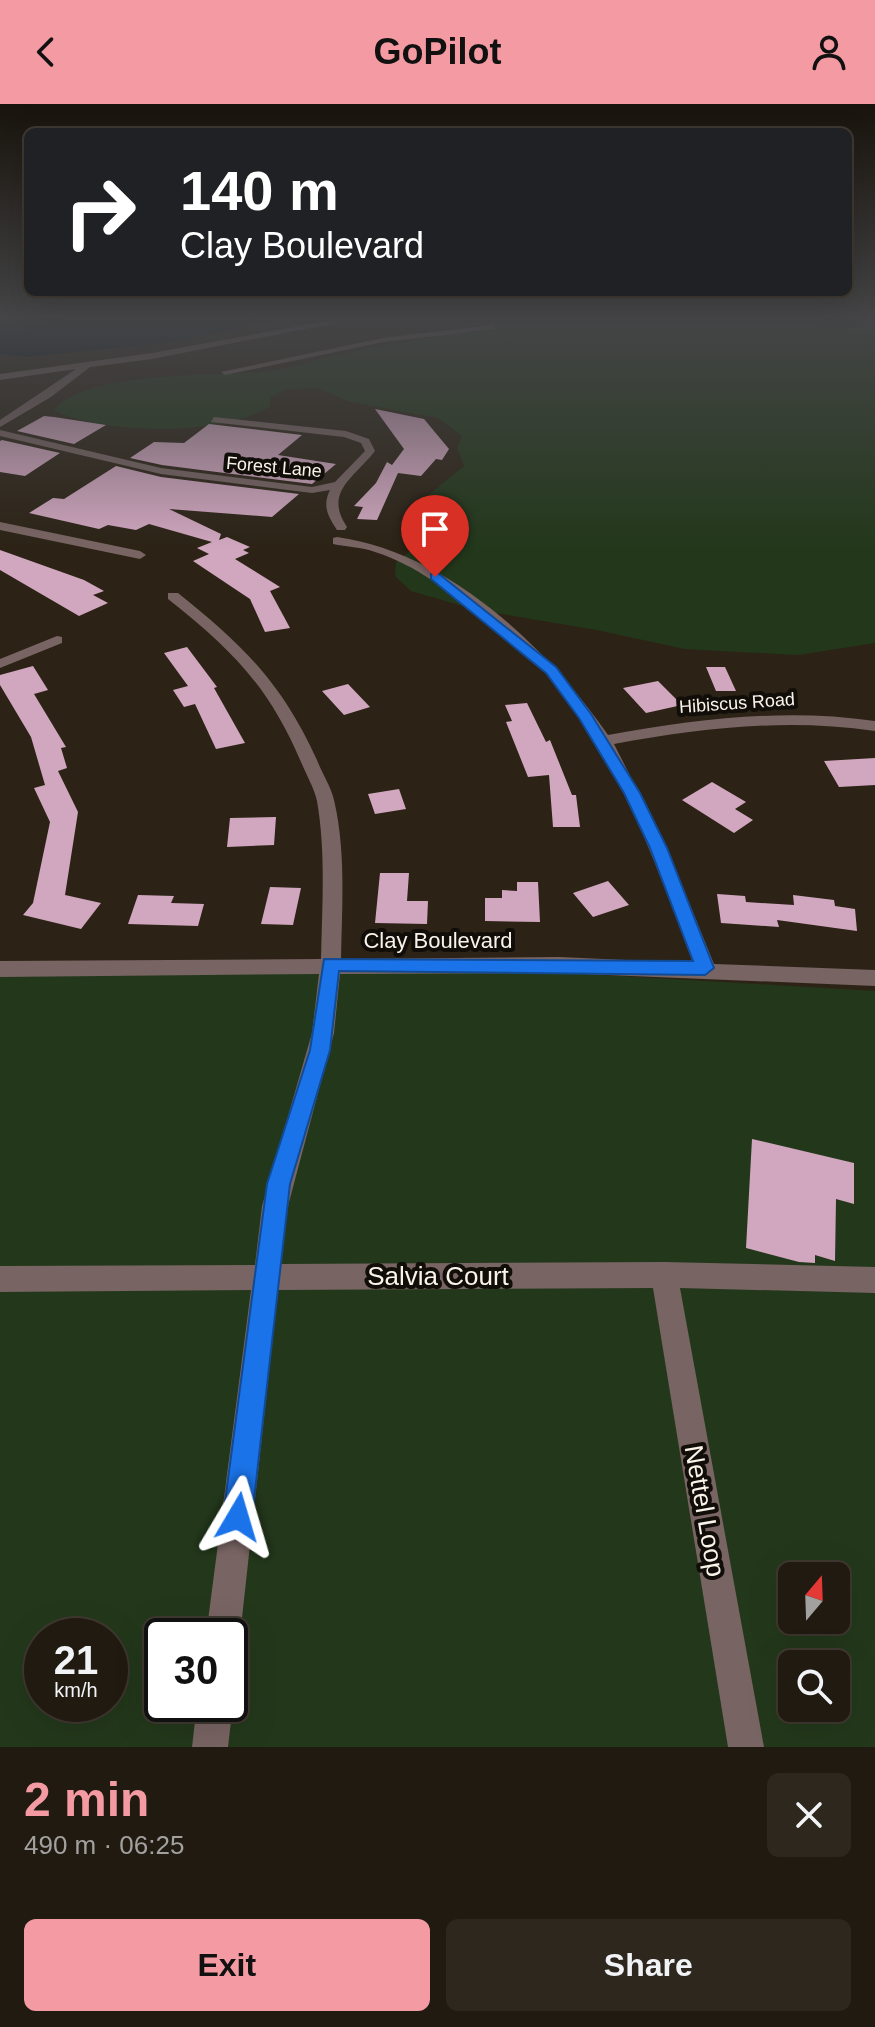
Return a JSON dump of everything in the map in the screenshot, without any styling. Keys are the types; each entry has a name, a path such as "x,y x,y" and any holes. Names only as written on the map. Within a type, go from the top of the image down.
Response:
{"street":[{"path":"0,424 45,396"},
{"path":"0,407 35,403"},
{"name":"Forest Lane","path":"0,433 161,471 297,489 321,490 339,485 370,451 365,441 330,431 214,420"},
{"path":"339,485 332,494 330,509 339,534 393,551 461,595 551,670 603,741 659,848 705,968"},
{"path":"0,526 140,555"},
{"path":"173,596 228,640 256,670 292,723 315,771 330,825 333,872 331,964 320,1050 279,1184 225,1618"},
{"path":"0,664 57,640"},
{"name":"Hibiscus Road","path":"603,741 734,720 810,718 875,726"},
{"name":"Clay Boulevard","path":"0,969 331,964 705,968 875,978"},
{"name":"Salvia Court","path":"0,1279 664,1275 875,1280"},
{"name":"Nettel Loop","path":"664,1275 746,1747"},
{"path":"210,1747 213,1722"}],"green space":[{"path":"274,396 270,398 270,407 248,417 222,424 163,429 103,424 54,411 69,398"},
{"path":"336,396 875,396 875,643 798,655 685,649 473,609 411,591 395,576 396,562 424,540 428,524 424,507 427,496 464,466 457,448 462,436 438,418 351,402"},
{"path":"483,968 875,991 875,1747 0,1747 0,969"}],"building":[{"path":"375,409 424,419 449,449 442,460 436,459 421,476 398,473 377,520 357,519 363,507 354,506 376,483 387,462 392,465 404,449"},
{"path":"44,416 106,425 74,444 17,431"},
{"path":"209,424 302,435 278,455 336,464 312,484 162,465 130,458 154,442 184,443"},
{"path":"0,441 60,453 25,476 0,472"},
{"path":"116,466 161,477 299,494 272,517 169,509 221,534 219,540 227,537 250,547 243,550 249,553 235,559 280,587 270,591 290,628 265,632 250,599 193,561 209,554 197,548 212,542 149,524 136,530 108,525 99,529 29,513 53,498 64,499"},
{"path":"0,550 84,580 104,591 93,595 108,603 79,616 0,570"},
{"path":"187,647 217,687 214,688 245,743 216,749 195,704 184,707 173,690 188,686 164,653"},
{"path":"33,666 48,690 34,694 66,747 61,748 67,768 58,771 78,812 65,895 101,903 81,929 23,915 33,903 50,822 34,788 45,785 31,737 0,685 0,675"},
{"path":"706,667 725,667 736,691 716,691"},
{"path":"658,681 682,705 646,713 623,688"},
{"path":"348,684 370,707 344,715 322,691"},
{"path":"527,703 546,742 550,740 572,795 576,795 580,827 553,827 549,775 528,777 506,722 512,721 505,705"},
{"path":"875,758 875,785 839,787 824,761"},
{"path":"712,782 746,802 735,809 753,820 734,833 682,800"},
{"path":"399,789 406,809 375,814 368,794"},
{"path":"276,817 274,845 227,847 230,818"},
{"path":"380,873 409,873 407,901 428,901 427,924 375,923"},
{"path":"608,881 629,905 593,917 573,893"},
{"path":"517,882 538,882 540,922 485,921 485,898 502,898 502,890 517,891"},
{"path":"270,887 301,888 293,925 261,924"},
{"path":"717,894 745,896 746,902 794,905 793,895 834,900 835,906 855,909 857,931 777,920 779,927 721,923"},
{"path":"138,895 174,896 171,903 204,904 198,926 128,924"},
{"path":"752,1139 854,1163 854,1204 836,1199 835,1261 815,1255 815,1263 799,1262 746,1248"}],"route":[{"path":"238,1517 275,1206 284,1163 320,1050 331,964 705,968 659,848 603,741 551,670 485,614 435,577"}]}
